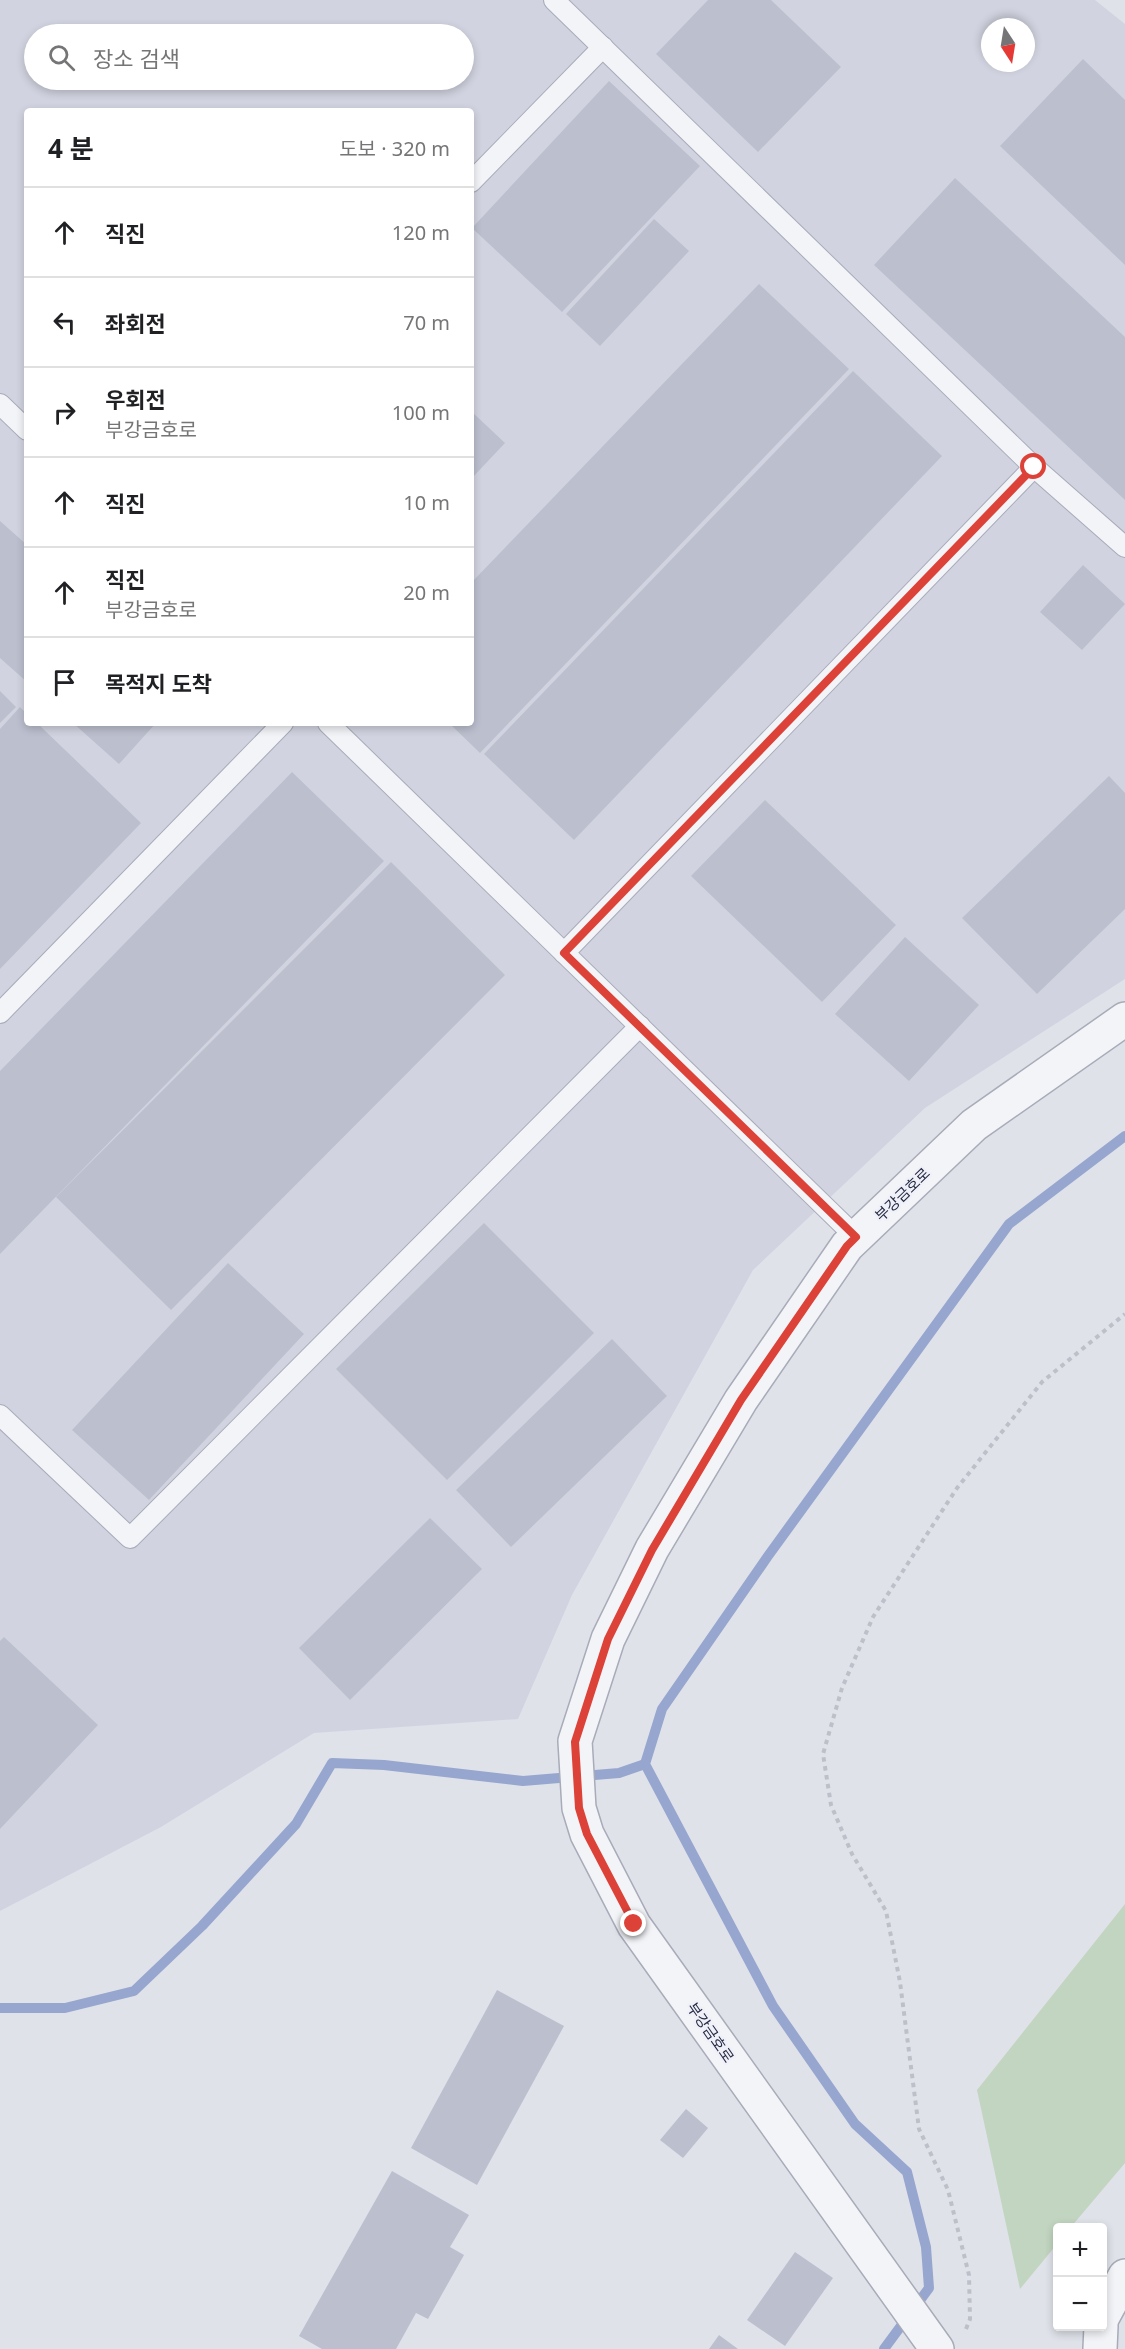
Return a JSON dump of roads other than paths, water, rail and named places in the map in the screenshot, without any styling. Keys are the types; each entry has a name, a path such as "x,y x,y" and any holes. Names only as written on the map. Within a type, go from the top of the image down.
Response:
{"street":[{"name":"부강금호로","path":"937,2349 634,1924 587,1834 579,1808 575,1742 608,1639 652,1550 741,1400 847,1246 974,1125 1125,1019"},
{"path":"1107,2309 1125,2276"},
{"path":"1100,2349 1101,2331"}],"lane":[{"path":"554,0 1034,467 1125,547"},
{"path":"474,179 603,47"},
{"path":"0,404 24,427"},
{"path":"564,953 1034,467"},
{"path":"0,1013 280,726"},
{"path":"331,726 856,1237"},
{"path":"0,1415 130,1538 640,1026"}],"waterway":[{"path":"884,2349 929,2288 926,2247 907,2172 855,2124 773,2006 645,1764 662,1709 768,1556 1009,1224 1125,1136"},
{"path":"0,2008 65,2008 134,1991 202,1926 296,1824 332,1763 384,1765 523,1781 619,1773 645,1764"}]}
